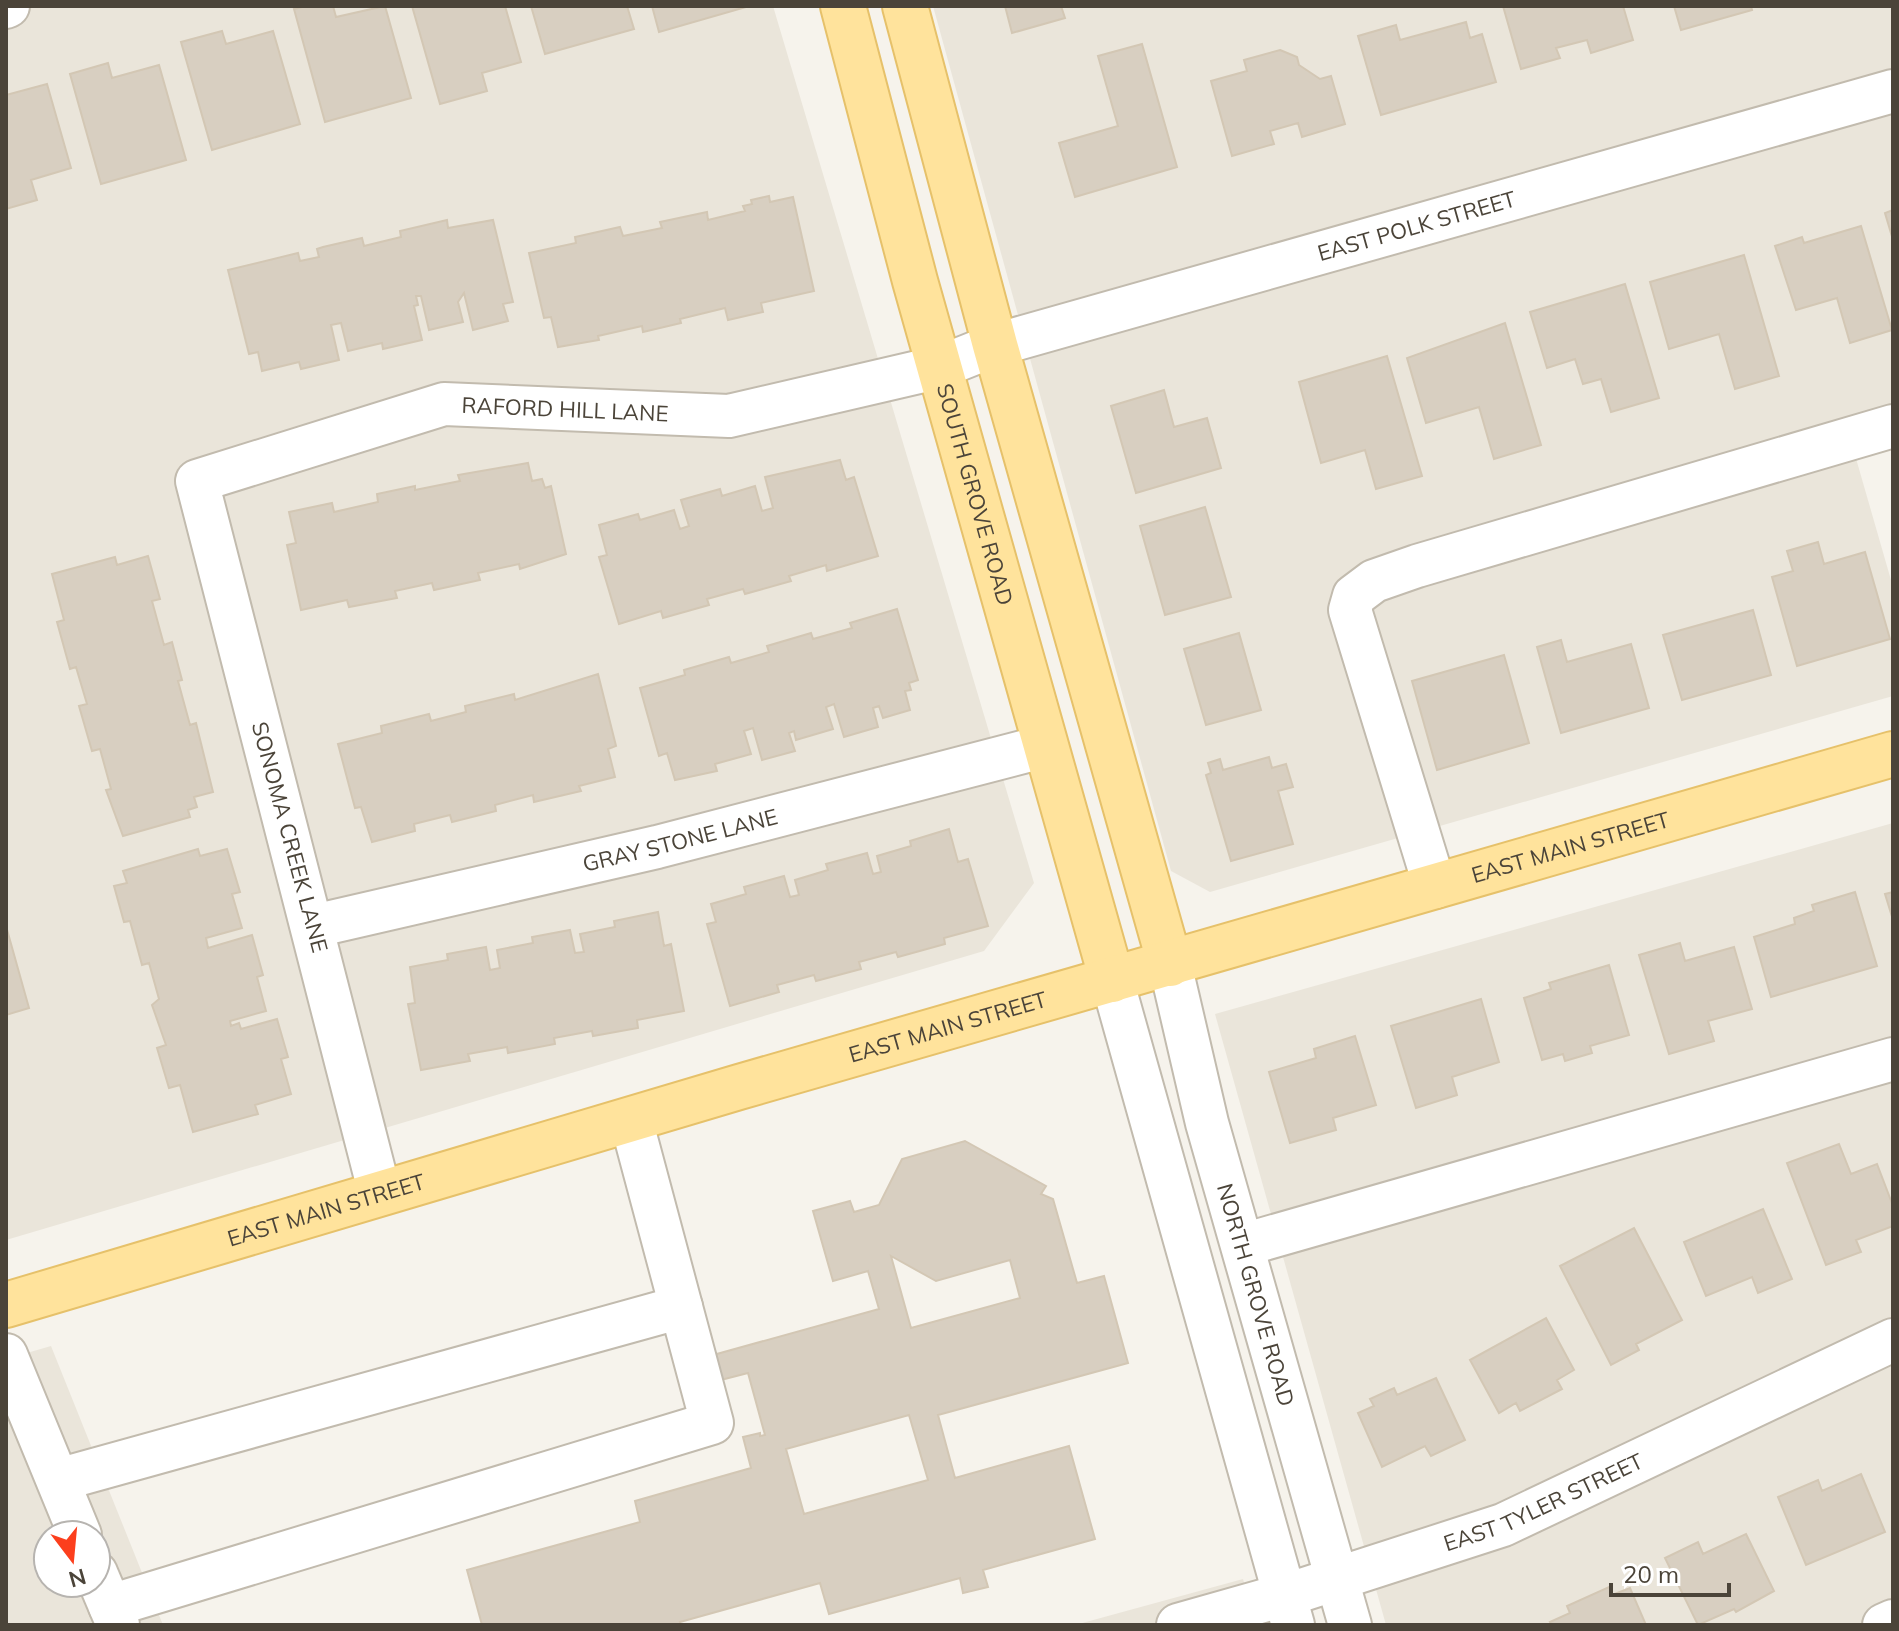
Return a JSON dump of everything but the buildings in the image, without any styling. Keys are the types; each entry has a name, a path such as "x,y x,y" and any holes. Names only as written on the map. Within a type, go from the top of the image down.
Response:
{"main road":[{"name":"SOUTH GROVE ROAD","path":"843,6 940,367 1112,980"},
{"path":"905,6 995,345 1170,964"},
{"name":"EAST MAIN STREET","path":"6,1305 631,1120 1893,754"}],"street":[{"name":"EAST POLK STREET","path":"940,367 995,345 1893,91"},
{"name":"RAFORD HILL LANE","path":"197,481 444,404 729,416 940,367"},
{"path":"1435,887 1350,610 1354,596 1374,581 1417,566 1893,426"},
{"name":"SONOMA CREEK LANE","path":"197,481 314,926 380,1194"},
{"name":"GRAY STONE LANE","path":"314,926 657,847 1046,746"},
{"name":"NORTH GROVE ROAD","path":"1170,964 1207,1123 1350,1625"},
{"path":"1112,980 1289,1610"},
{"path":"1243,1245 1893,1059"},
{"path":"108,1601 712,1423 631,1120"},
{"path":"58,1480 681,1307"},
{"name":"EAST TYLER STREET","path":"1178,1625 1289,1610 1337,1579 1503,1525 1893,1340"},
{"path":"6,1355 74,1519"},
{"path":"1884,1625 1893,1621"}],"shaded area":[{"path":"6,6 773,6 1034,883 984,951 6,1240"},
{"path":"933,6 1893,6 1893,444 1855,455 1893,587 1893,696 1210,892 1171,871"},
{"path":"1893,823 1893,1625 1386,1625 1215,1014"},
{"path":"51,1346 163,1625 6,1625 6,1359"},
{"path":"1243,1579 1256,1625 1075,1625"}]}
